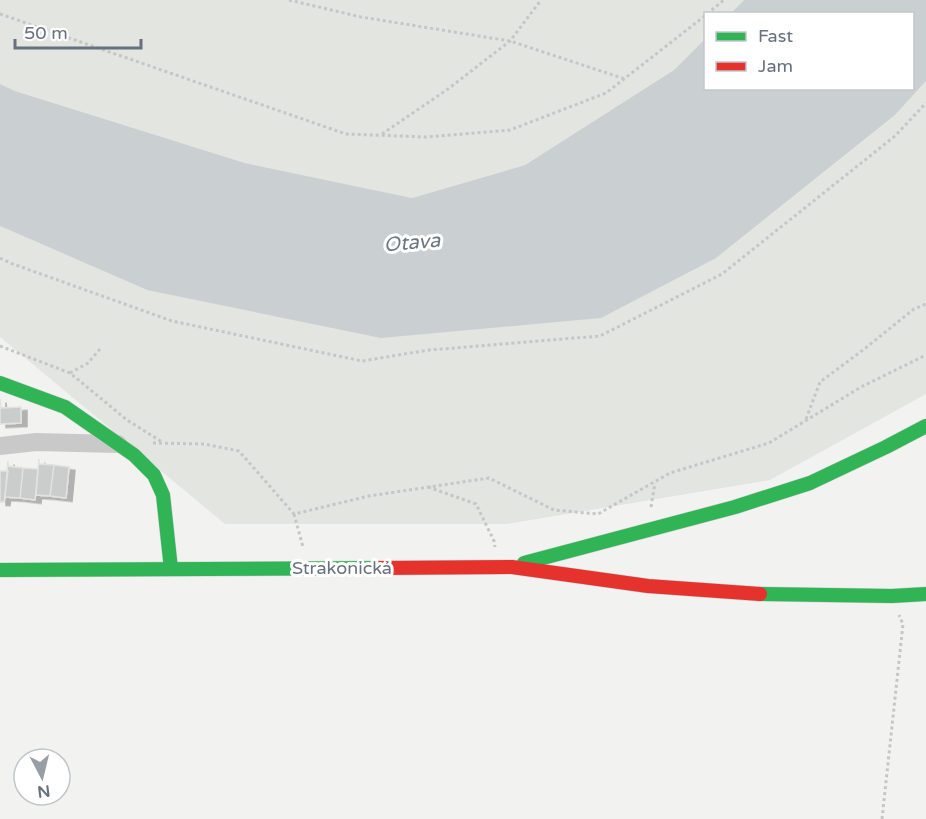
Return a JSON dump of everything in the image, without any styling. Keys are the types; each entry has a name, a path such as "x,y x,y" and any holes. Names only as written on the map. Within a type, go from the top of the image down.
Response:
{"main road":[{"path":"0,383 64,408 134,455 154,475 163,495 171,569"},
{"path":"512,567 735,507 810,483 926,426"},
{"path":"512,567 648,586 766,594 892,596 926,594"},
{"name":"Strakonická","path":"0,570 512,567"}],"street":[{"path":"0,446 36,442 118,444"}],"path":[{"path":"290,0 361,17 510,41 625,79"},
{"path":"380,135 448,89 510,41 541,0"},
{"path":"709,12 724,0"},
{"path":"0,14 346,134 427,136 510,130 606,93 704,16"},
{"path":"0,258 172,321 362,361 429,350 600,336 722,274 895,136 926,103"},
{"path":"806,421 820,382 914,309 926,304"},
{"path":"0,346 70,374 127,420 164,442"},
{"path":"70,374 88,363 100,349"},
{"path":"294,514 369,496 489,478 554,510 598,514 670,473 770,443 861,387 926,355"},
{"path":"152,443 204,444 239,451 294,514 309,568"},
{"path":"426,486 476,504 494,541 496,567"},
{"path":"882,819 903,624 892,596"}],"shaded area":[{"path":"0,0 744,0 732,12 704,12 704,40 674,70 525,165 412,198 245,163 15,91 0,84"},
{"path":"926,81 926,394 770,480 507,524 225,524 0,337 0,226 147,290 716,258 895,115"}],"water":[{"name":"Otava","path":"744,0 926,0 926,81 895,115 716,258 601,318 381,338 147,290 0,226 0,84 15,91 245,163 412,198 525,165 674,70 704,40 704,90 914,90 914,12 732,12"}],"building":[{"path":"0,399 1,408 21,407 21,423 0,424"},
{"path":"39,459 39,464 54,465 50,496 36,495"},
{"path":"8,461 8,466 23,468 20,498 5,497"},
{"path":"54,465 69,467 66,498 50,496"},
{"path":"23,468 38,469 35,500 20,498"},
{"path":"0,471 8,471 4,502 0,502"}],"traffic: fast":[{"path":"0,383 65,407 134,455 154,475 163,495 171,569"},
{"path":"524,563 735,507 810,483 926,426"},
{"path":"0,570 379,568"},
{"path":"760,594 892,596 926,594"}],"traffic: jam":[{"path":"379,568 512,567 648,586 760,594"}]}
